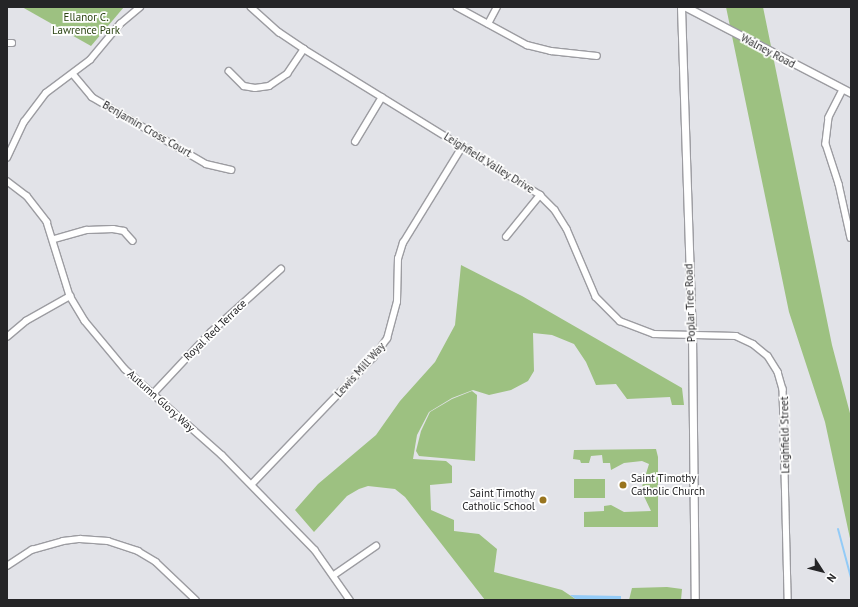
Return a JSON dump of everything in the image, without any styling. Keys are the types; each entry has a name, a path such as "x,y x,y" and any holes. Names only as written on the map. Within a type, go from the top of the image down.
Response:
{"main road":[{"name":"Poplar Tree Road","path":"681,7 692,334 695,600"},
{"name":"Walney Road","path":"686,7 851,93"}],"street":[{"path":"7,158 34,107 46,93 90,60 120,24 140,7"},
{"name":"Leighfield Valley Drive","path":"251,7 279,32 304,49 540,195 563,221 591,289 607,310 629,325 647,332 692,334"},
{"path":"457,7 537,48 597,56"},
{"path":"488,24 497,7"},
{"path":"229,71 244,86 255,88 269,86 287,74 304,49"},
{"name":"Benjamin Cross Court","path":"73,74 92,97 206,164 231,170"},
{"path":"843,90 829,118 826,144 839,184 851,238"},
{"path":"355,142 382,97"},
{"name":"Lewis Mill Way","path":"252,484 373,358 387,339 398,302 398,259 403,243 462,147"},
{"name":"Autumn Glory Way","path":"7,181 38,208 54,239 70,296 85,321 125,369 252,484 315,550 334,575 350,600"},
{"path":"506,236 540,195"},
{"path":"54,239 87,230 113,229 124,231 133,241"},
{"name":"Royal Red Terrace","path":"152,395 211,332 281,269"},
{"path":"7,337 26,321 70,296"},
{"name":"Leighfield Street","path":"692,334 725,334 747,340 768,356 781,379 784,410 788,600"},
{"path":"7,566 32,550 63,541 80,539 108,542 138,552 156,562 196,600"},
{"path":"334,575 376,546"}],"green space":[{"name":"Ellanor C. Lawrence Park","path":"22,7 124,7 91,46"},
{"path":"726,7 763,7 832,345 851,417 851,543 825,422 789,312"},
{"path":"461,265 522,296 682,388 684,405 672,405 670,397 627,399 616,384 596,385 586,362 574,344 552,335 533,333 534,371 528,381 511,390 489,395 473,390 452,398 429,412 417,435 413,459 446,461 452,466 452,483 430,485 431,510 454,520 454,531 479,534 497,549 494,572 562,590 577,600 485,600 405,497 395,489 368,486 359,489 347,496 314,532 295,510 318,484 376,435 400,401 435,362 455,325"},
{"path":"472,391 477,395 475,461 419,456 416,451 421,431 430,412 452,399"},
{"path":"656,449 658,457 658,527 584,527 584,512 604,511 604,506 611,505 624,512 651,511 641,490 649,464 642,461 624,463 611,470 610,463 603,463 602,455 591,456 589,463 581,463 580,460 573,459 574,450"},
{"path":"574,479 605,479 605,498 574,498"},
{"path":"667,587 682,589 681,600 629,600 632,588"}],"water":[{"path":"570,595 621,596 621,600 577,600"}],"waterway":[{"path":"838,529 851,578"}],"place":[{"name":"Saint Timothy Catholic Church","path":"623,485"},
{"name":"Saint Timothy Catholic School","path":"543,500"}]}
